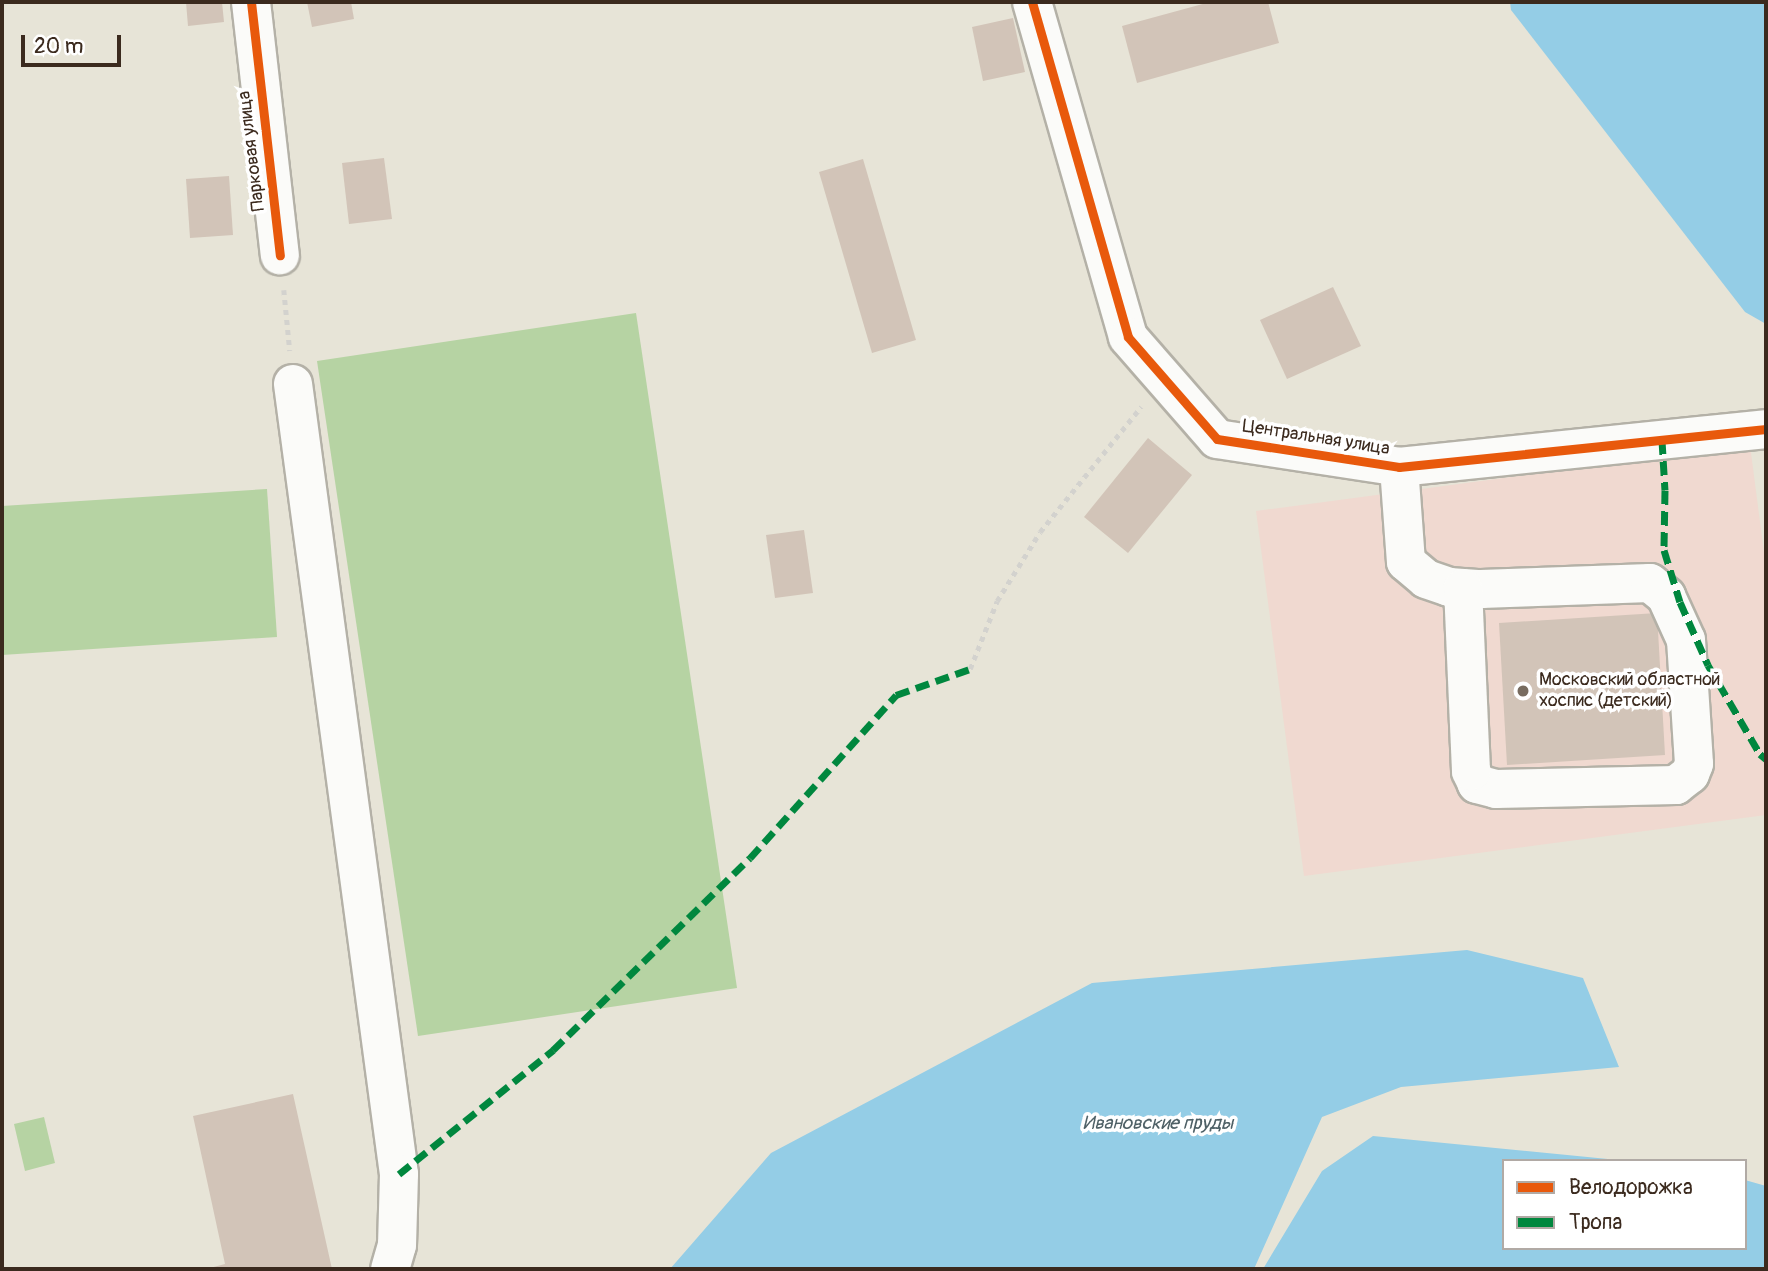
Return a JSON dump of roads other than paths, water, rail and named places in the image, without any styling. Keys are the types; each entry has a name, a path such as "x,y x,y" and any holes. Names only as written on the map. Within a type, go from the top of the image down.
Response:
{"street":[{"name":"Парковая улица","path":"251,2 280,255"},
{"name":"Центральная улица","path":"1032,2 1128,337 1217,439 1399,467 1766,429"},
{"path":"293,384 399,1174 397,1245 390,1269"},
{"path":"1399,467 1406,562 1426,579 1449,587 1463,588 1650,583 1666,596 1686,640 1694,764 1690,774 1676,785 1496,789 1477,784 1471,771 1463,588"}],"water":[{"path":"1510,2 1766,2 1766,324 1745,312 1511,10"},
{"name":"Ивановские пруды","path":"1467,950 1583,978 1619,1067 1401,1087 1322,1117 1254,1269 670,1269 771,1153 1092,983"},
{"path":"1373,1136 1608,1159 1502,1159 1502,1250 1747,1250 1747,1181 1766,1186 1766,1269 1263,1269 1322,1171"}],"place":[{"name":"Московский областной хоспис (детский)","path":"1523,691"}]}
